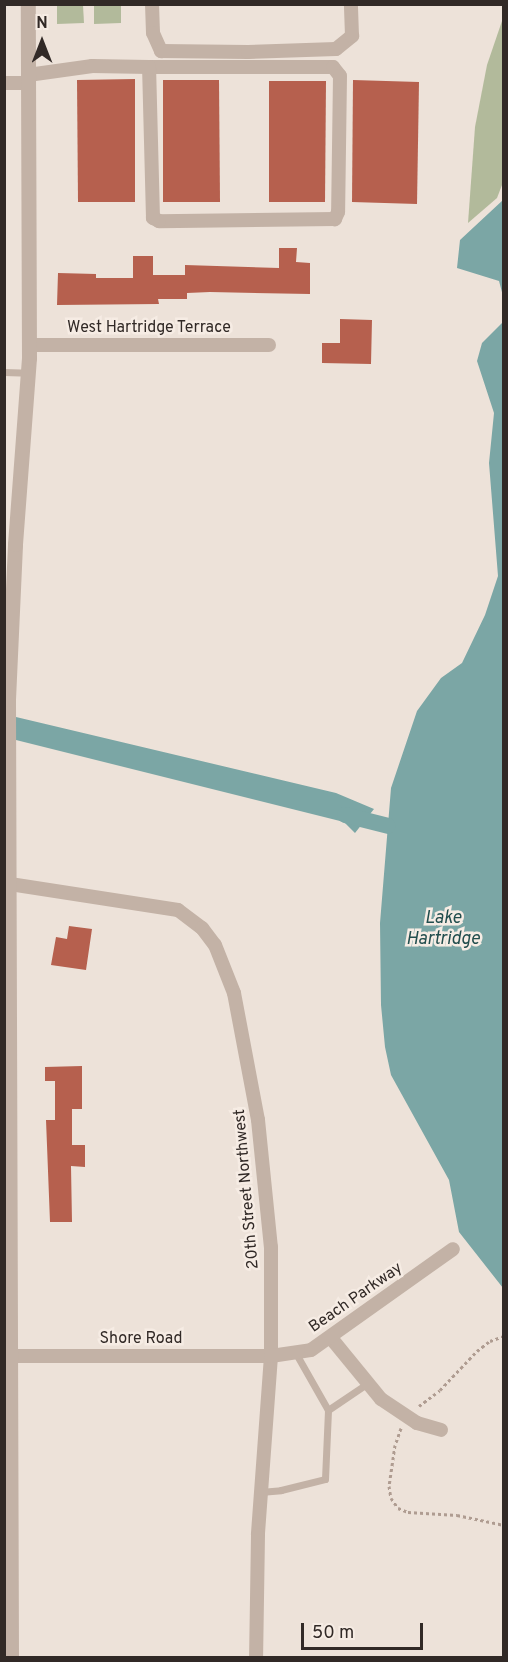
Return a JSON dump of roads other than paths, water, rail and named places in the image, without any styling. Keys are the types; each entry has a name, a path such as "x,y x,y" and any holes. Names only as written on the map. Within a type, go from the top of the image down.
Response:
{"street":[{"path":"11,1658 8,1547 10,1356 7,1036 10,884 7,755 15,544 29,345 28,4"},
{"path":"152,4 153,33 161,51 248,51 336,49 352,36 351,4"},
{"path":"4,83 92,66 333,67 340,76 338,212 335,219 159,221 153,218 149,67"},
{"name":"West Hartridge Terrace","path":"29,345 269,345"},
{"name":"20th Street Northwest","path":"10,884 178,910 202,928 215,945 227,971 240,1018 258,1120 271,1247 271,1356 260,1492 256,1658"},
{"name":"Beach Parkway","path":"271,1356 311,1350 453,1249"},
{"path":"330,1338 368,1383 392,1407 417,1423 441,1430"},
{"name":"Shore Road","path":"10,1356 271,1356"}],"lane":[{"path":"4,372 28,373"},
{"path":"260,1492 281,1490 325,1479 328,1410 295,1352"},
{"path":"328,1410 368,1383"}],"water":[{"path":"503,200 503,296 499,281 457,268 460,240"},
{"name":"Lake Hartridge","path":"503,322 503,1288 459,1232 449,1180 391,1075 385,1047 381,1005 380,923 391,788 417,711 441,678 462,663 485,615 498,576 489,463 494,413 477,361 482,343"},
{"path":"16,717 336,793 374,809 355,833 344,822 16,740"}],"waterway":[{"path":"345,815 388,826"}]}
